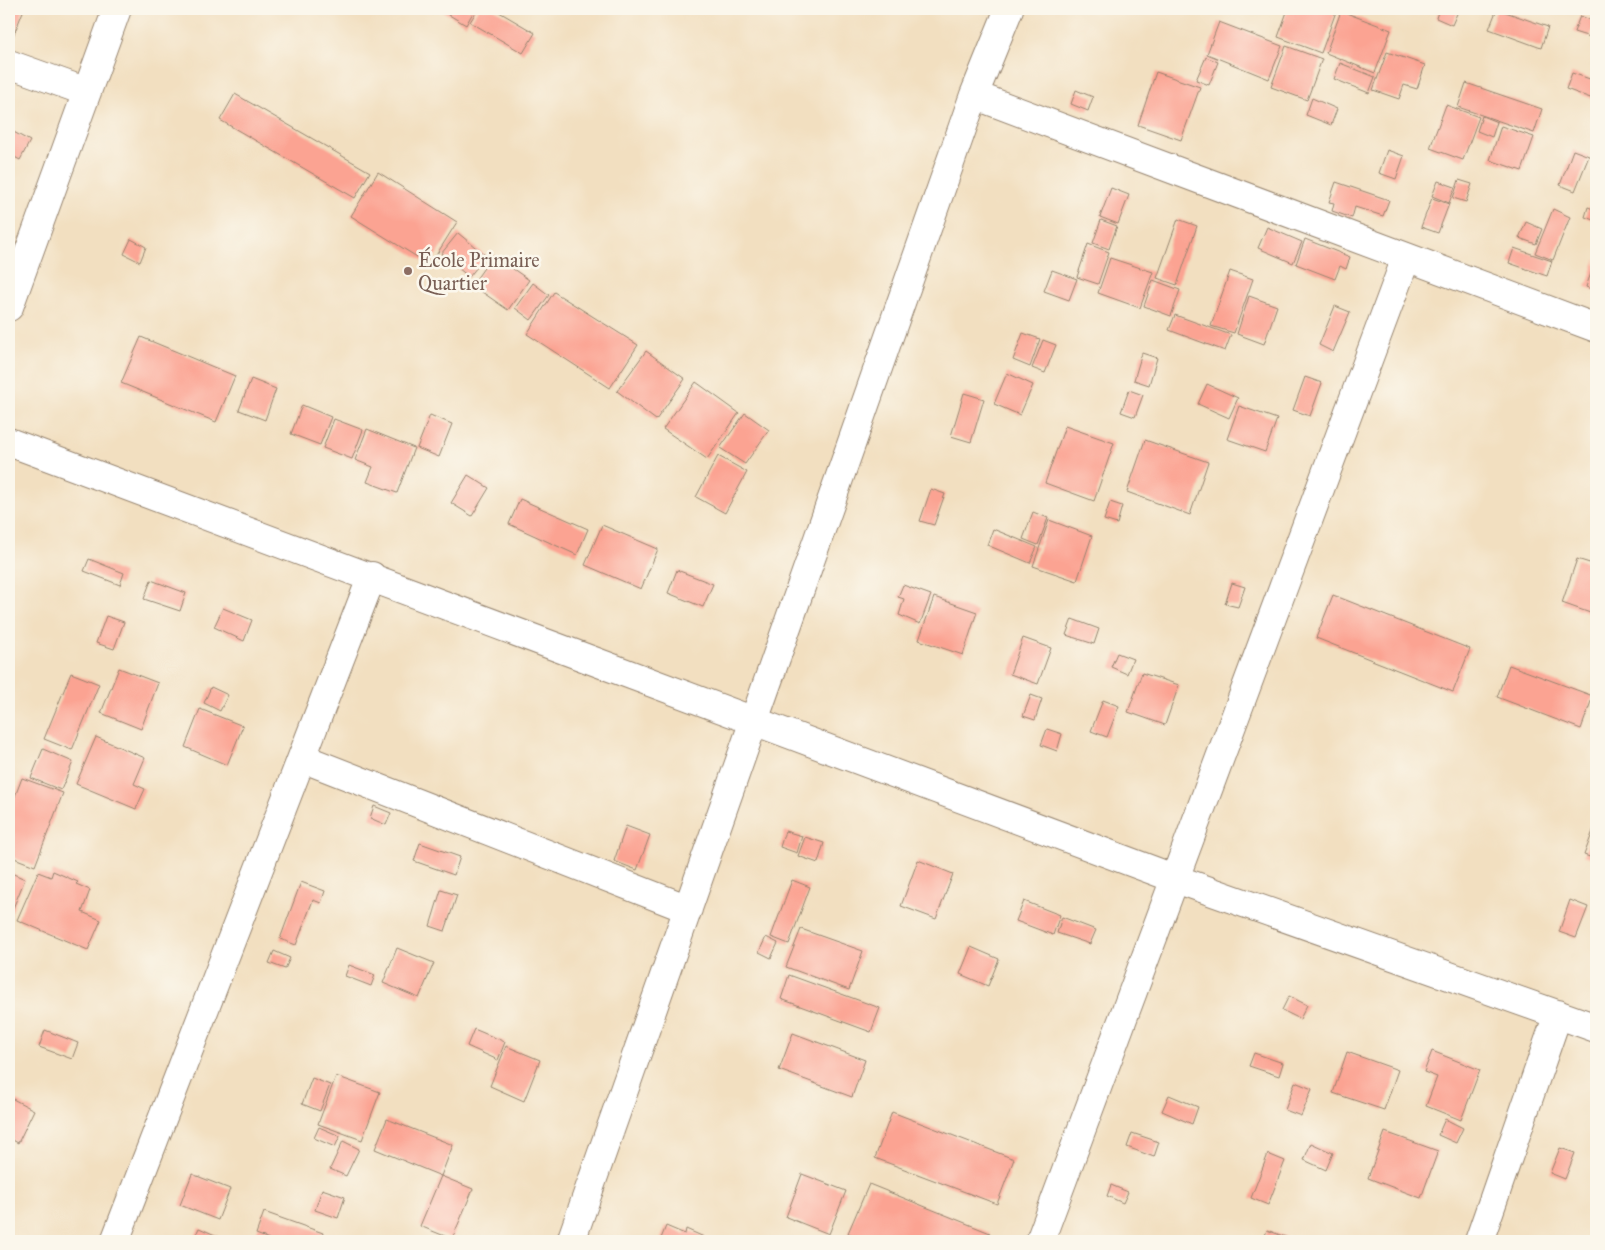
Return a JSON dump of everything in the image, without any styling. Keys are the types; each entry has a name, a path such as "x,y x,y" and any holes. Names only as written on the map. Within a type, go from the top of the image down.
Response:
{"street":[{"path":"9,307 117,9"},
{"path":"571,1241 974,96 1009,9"},
{"path":"9,64 87,92"},
{"path":"974,96 1596,328"},
{"path":"1040,1241 1406,258"},
{"path":"9,442 372,576 1176,878 1596,1028"},
{"path":"115,1241 372,576"},
{"path":"302,758 688,909"},
{"path":"1479,1241 1558,1014"}],"building":[{"path":"9,9 24,9 12,39 9,38"},
{"path":"439,9 475,9 466,25"},
{"path":"478,9 494,9 535,33 523,53 470,22"},
{"path":"1288,9 1337,9 1321,53 1278,37"},
{"path":"1439,9 1459,9 1452,25 1436,18"},
{"path":"1497,9 1548,27 1541,48 1489,29"},
{"path":"1341,11 1391,30 1375,73 1326,53"},
{"path":"1580,16 1596,22 1590,37 1574,32"},
{"path":"1219,22 1282,46 1269,79 1207,54"},
{"path":"1286,46 1322,59 1307,100 1271,87"},
{"path":"1387,52 1425,65 1417,89 1404,85 1399,99 1373,90"},
{"path":"1206,57 1218,62 1209,85 1196,80"},
{"path":"1340,63 1375,77 1369,93 1334,79"},
{"path":"1156,72 1200,87 1181,140 1138,125"},
{"path":"1572,73 1596,81 1596,100 1566,89"},
{"path":"1466,83 1542,109 1534,133 1458,107"},
{"path":"1076,90 1093,97 1088,111 1071,104"},
{"path":"235,94 370,172 355,198 220,120"},
{"path":"1312,98 1337,109 1331,125 1306,115"},
{"path":"1446,105 1479,117 1463,160 1430,148"},
{"path":"1482,116 1497,122 1492,137 1477,131"},
{"path":"1501,126 1534,137 1522,171 1490,160"},
{"path":"10,130 30,141 20,160 9,154"},
{"path":"1387,150 1404,156 1396,179 1379,173"},
{"path":"1573,150 1589,156 1575,191 1560,185"},
{"path":"378,172 457,222 430,265 351,216"},
{"path":"1459,180 1472,184 1466,202 1453,198"},
{"path":"1438,181 1455,187 1449,203 1432,196"},
{"path":"1336,182 1389,200 1383,216 1355,207 1352,218 1332,211 1334,203 1329,202"},
{"path":"1111,188 1129,195 1118,224 1100,217"},
{"path":"1432,198 1449,204 1438,233 1421,227"},
{"path":"1588,207 1596,210 1596,221 1585,217"},
{"path":"1553,209 1570,217 1553,260 1535,253"},
{"path":"1178,219 1197,226 1177,285 1157,278"},
{"path":"1101,220 1117,226 1109,249 1093,243"},
{"path":"1526,222 1542,229 1536,244 1519,238"},
{"path":"1267,227 1302,242 1293,263 1258,248"},
{"path":"458,233 486,256 469,277 441,254"},
{"path":"131,239 146,247 140,262 124,254"},
{"path":"1305,239 1350,257 1346,269 1340,266 1335,279 1296,264"},
{"path":"1088,244 1109,252 1098,284 1077,277"},
{"path":"1514,248 1552,261 1547,276 1509,263"},
{"path":"493,255 529,280 508,310 472,285"},
{"path":"1110,258 1153,272 1140,308 1098,293"},
{"path":"1596,259 1596,291 1586,287"},
{"path":"1052,270 1077,279 1069,300 1044,291"},
{"path":"1230,271 1253,279 1234,333 1211,326"},
{"path":"1153,280 1180,290 1171,316 1144,306"},
{"path":"533,283 549,295 531,320 515,308"},
{"path":"554,292 638,345 610,388 527,334"},
{"path":"1249,296 1277,306 1264,344 1237,334"},
{"path":"1335,306 1350,312 1333,352 1319,345"},
{"path":"1175,315 1231,335 1225,351 1169,330"},
{"path":"1023,333 1040,339 1030,367 1013,360"},
{"path":"141,337 235,376 216,422 121,383"},
{"path":"1043,340 1056,345 1045,373 1032,368"},
{"path":"646,351 685,379 656,420 617,391"},
{"path":"1142,353 1157,358 1149,385 1134,380"},
{"path":"1007,373 1033,385 1020,415 994,404"},
{"path":"1305,377 1322,383 1310,416 1293,410"},
{"path":"251,379 276,389 265,420 239,410"},
{"path":"696,382 739,413 707,459 663,429"},
{"path":"1207,384 1238,398 1229,418 1198,404"},
{"path":"1129,390 1143,395 1135,417 1121,412"},
{"path":"964,393 984,399 971,442 951,436"},
{"path":"302,405 331,417 320,445 291,434"},
{"path":"1239,406 1277,419 1265,452 1227,439"},
{"path":"745,413 769,430 745,464 720,448"},
{"path":"430,415 452,424 439,457 417,448"},
{"path":"334,419 363,430 352,459 323,448"},
{"path":"1065,426 1114,443 1094,501 1045,483"},
{"path":"367,429 414,448 397,493 367,482 373,467 355,460"},
{"path":"1145,440 1208,462 1190,515 1127,492"},
{"path":"718,456 747,472 725,513 696,497"},
{"path":"468,475 489,488 472,516 451,503"},
{"path":"931,489 945,494 934,525 920,521"},
{"path":"520,499 588,529 577,555 509,524"},
{"path":"1110,502 1122,506 1117,524 1104,520"},
{"path":"1033,512 1048,518 1038,545 1023,539"},
{"path":"1049,520 1092,536 1077,581 1033,566"},
{"path":"602,525 658,549 641,589 585,565"},
{"path":"993,529 1037,547 1030,563 987,545"},
{"path":"89,559 124,573 120,585 84,571"},
{"path":"1577,559 1596,565 1596,615 1562,603"},
{"path":"677,570 713,584 703,607 668,593"},
{"path":"151,580 186,593 180,611 144,599"},
{"path":"1232,583 1245,587 1238,607 1225,604"},
{"path":"903,585 931,595 920,624 899,615 904,599 898,597"},
{"path":"1333,595 1470,649 1453,692 1316,638"},
{"path":"934,597 977,612 963,655 919,640"},
{"path":"223,608 252,620 244,641 214,627"},
{"path":"106,616 124,622 114,649 96,643"},
{"path":"1072,619 1099,629 1094,644 1066,635"},
{"path":"1023,638 1051,648 1038,684 1010,674"},
{"path":"1117,653 1133,659 1127,674 1111,667"},
{"path":"1509,665 1593,696 1581,729 1497,697"},
{"path":"119,668 158,683 141,729 101,713"},
{"path":"71,673 99,684 72,750 44,739"},
{"path":"1142,673 1179,685 1165,725 1128,712"},
{"path":"211,687 228,695 220,711 204,703"},
{"path":"1031,695 1042,699 1035,720 1023,716"},
{"path":"1103,700 1119,706 1107,737 1091,731"},
{"path":"200,709 243,726 227,765 185,747"},
{"path":"1047,729 1062,734 1057,751 1041,745"},
{"path":"96,737 145,758 134,784 145,789 136,809 76,784"},
{"path":"43,749 73,762 61,790 31,778"},
{"path":"22,778 63,793 35,866 9,856 9,812"},
{"path":"374,806 391,813 386,825 370,818"},
{"path":"1596,823 1596,859 1584,855"},
{"path":"626,826 650,835 637,870 614,861"},
{"path":"785,831 802,836 797,853 780,847"},
{"path":"805,837 824,843 818,863 798,856"},
{"path":"420,843 460,857 454,875 414,861"},
{"path":"918,860 953,874 936,919 901,906"},
{"path":"53,871 78,882 76,884 90,890 82,912 101,920 88,950 17,920 38,872 51,877"},
{"path":"9,872 25,879 9,918"},
{"path":"792,880 810,887 789,944 771,937"},
{"path":"301,882 325,891 321,903 313,900 296,945 280,939"},
{"path":"441,890 457,895 445,931 430,926"},
{"path":"1570,900 1588,907 1576,938 1559,932"},
{"path":"1024,901 1060,915 1053,935 1016,921"},
{"path":"1062,917 1096,930 1090,944 1057,933"},
{"path":"801,929 863,951 849,990 786,967"},
{"path":"766,937 778,943 771,958 759,952"},
{"path":"971,947 999,959 988,986 960,974"},
{"path":"397,948 434,963 419,998 383,983"},
{"path":"274,951 290,958 285,969 269,963"},
{"path":"349,965 375,975 371,986 345,976"},
{"path":"789,975 880,1008 871,1032 781,999"},
{"path":"1289,996 1307,1005 1300,1019 1282,1010"},
{"path":"474,1029 505,1042 498,1060 467,1046"},
{"path":"45,1030 78,1043 72,1059 39,1047"},
{"path":"793,1033 865,1060 852,1097 779,1070"},
{"path":"506,1046 540,1060 524,1101 490,1086"},
{"path":"1432,1051 1480,1070 1461,1120 1426,1106 1437,1077 1424,1072"},
{"path":"1347,1052 1398,1070 1384,1110 1333,1093"},
{"path":"1254,1053 1283,1063 1279,1076 1249,1066"},
{"path":"336,1076 380,1092 362,1140 318,1124"},
{"path":"312,1078 330,1085 320,1111 302,1104"},
{"path":"1295,1082 1312,1089 1301,1116 1285,1110"},
{"path":"1169,1095 1198,1107 1192,1124 1162,1111"},
{"path":"9,1097 34,1110 18,1143 9,1138"},
{"path":"892,1112 1014,1159 997,1204 875,1158"},
{"path":"387,1119 453,1145 441,1176 375,1149"},
{"path":"1445,1119 1463,1128 1456,1143 1438,1135"},
{"path":"319,1127 340,1136 335,1147 314,1138"},
{"path":"1385,1132 1438,1151 1421,1198 1368,1178"},
{"path":"1132,1133 1159,1142 1154,1157 1127,1147"},
{"path":"343,1141 359,1149 346,1176 330,1169"},
{"path":"1311,1143 1333,1153 1326,1170 1304,1160"},
{"path":"1560,1148 1575,1153 1565,1179 1550,1173"},
{"path":"1268,1154 1285,1161 1268,1205 1251,1198"},
{"path":"192,1174 230,1189 218,1220 180,1205"},
{"path":"802,1174 846,1191 829,1234 786,1217"},
{"path":"441,1176 473,1189 452,1239 420,1226"},
{"path":"869,1184 990,1233 987,1241 868,1241 848,1233"},
{"path":"1111,1185 1128,1192 1123,1203 1107,1196"},
{"path":"322,1189 345,1197 338,1218 315,1210"},
{"path":"264,1212 323,1233 320,1241 269,1241 269,1239 256,1234"},
{"path":"666,1226 685,1234 686,1229 704,1237 703,1241 660,1241"},
{"path":"199,1228 229,1241 193,1241"},
{"path":"1267,1230 1296,1241 1263,1241"}],"place":[{"name":"École Primaire Quartier","path":"408,271"}]}
